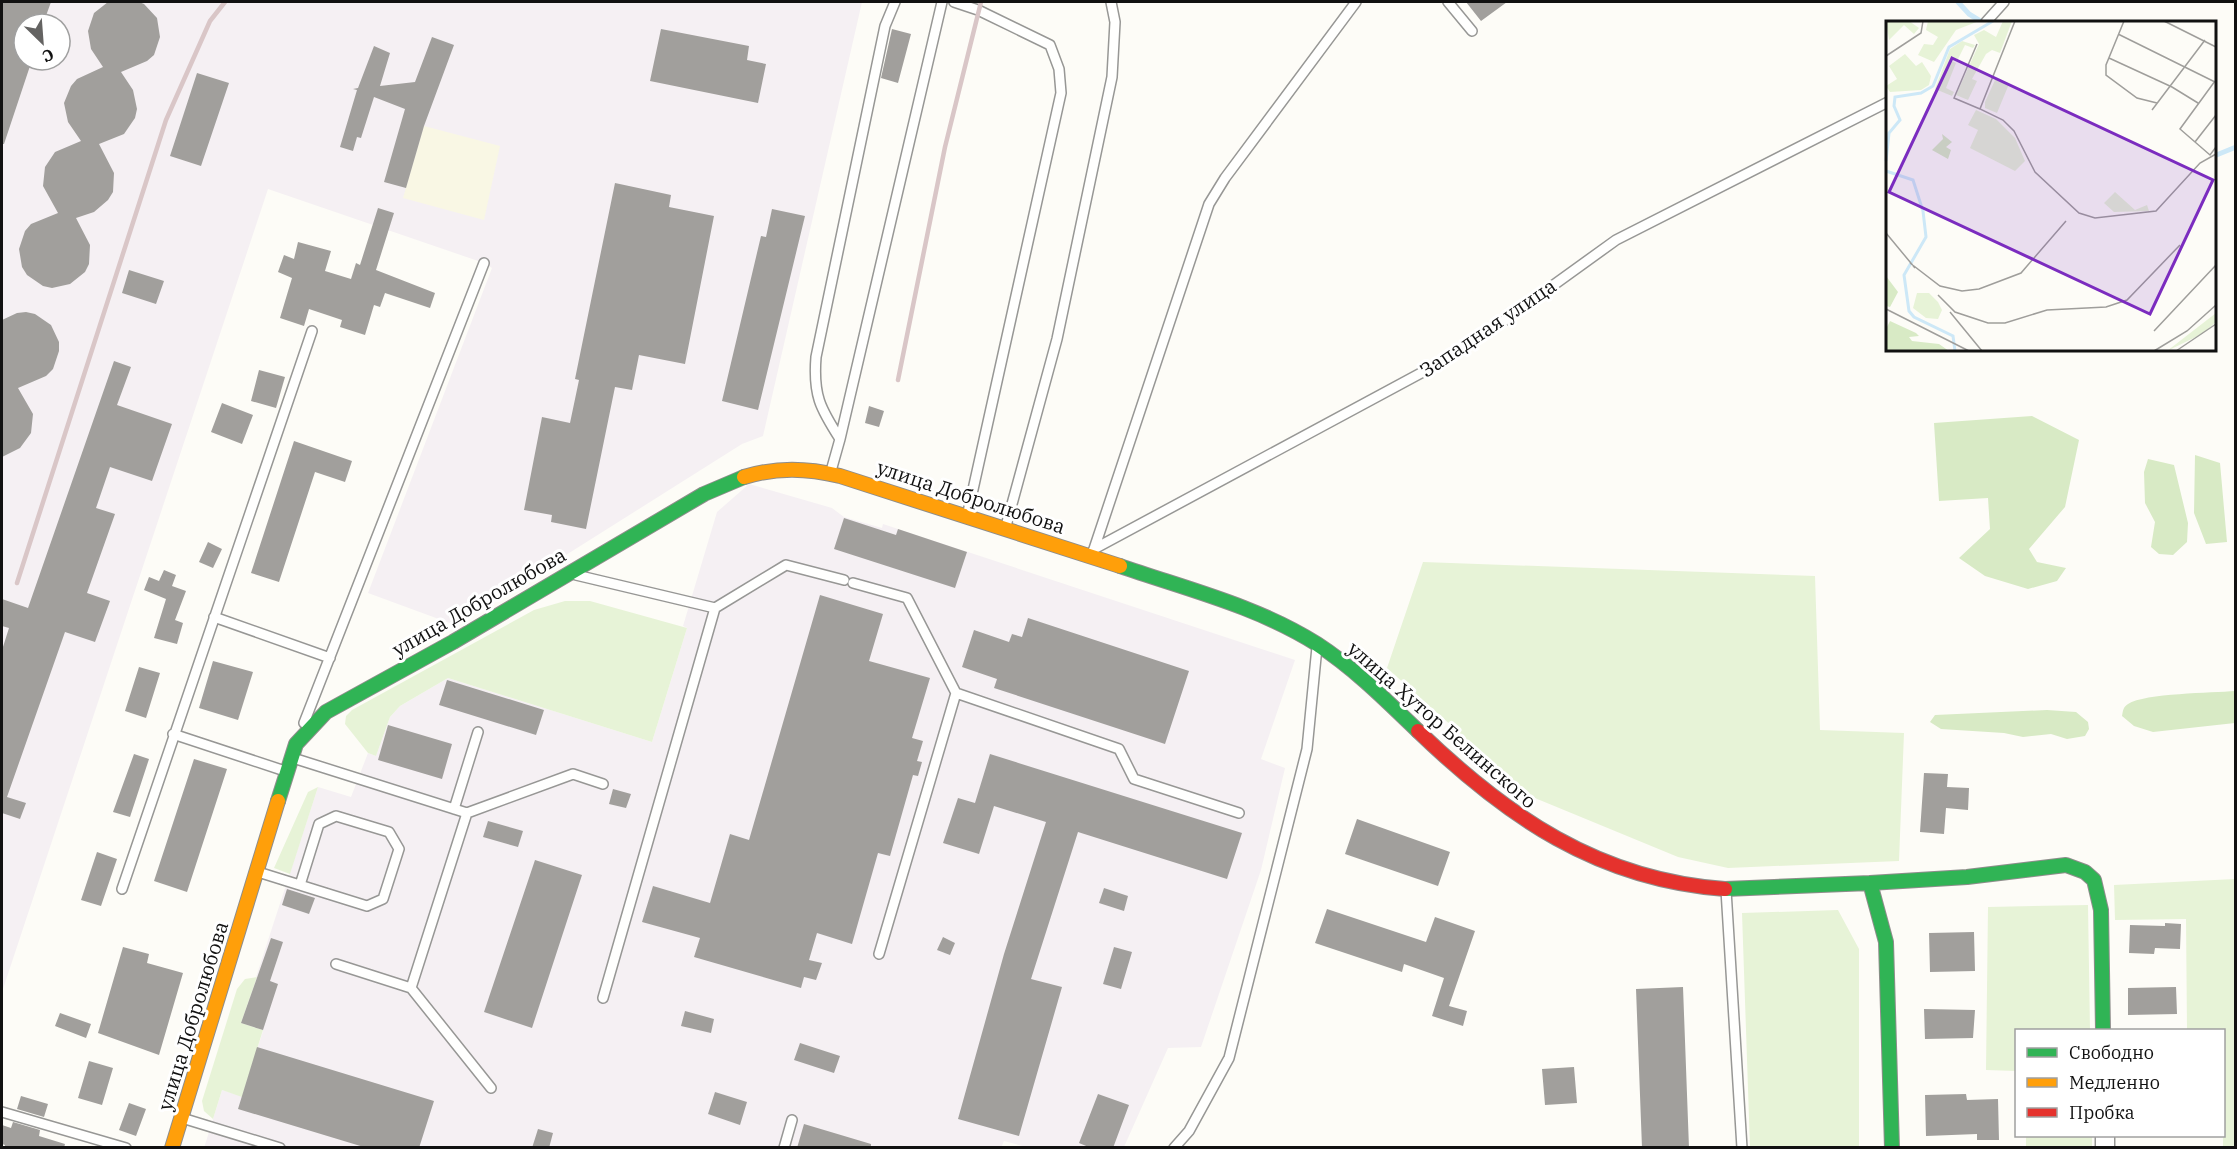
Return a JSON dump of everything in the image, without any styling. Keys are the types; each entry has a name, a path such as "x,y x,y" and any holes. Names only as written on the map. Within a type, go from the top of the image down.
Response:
{"street":[{"name":"улица Добролюбова","path":"172,1148 293,751 326,712 570,574 704,494 742,476 784,469 831,473 1092,553"},
{"name":"улица Хутор Белинского","path":"1092,553 1274,621 1318,645 1363,678 1493,800 1519,820 1563,842 1674,884 1726,890 1967,877 2066,865 2082,869 2093,879 2102,901 2103,1029"},
{"path":"1870,883 1886,942 1892,1148"}],"lane":[{"path":"840,440 820,408 814,384 816,357 885,26 895,2"},
{"path":"831,473 942,2"},
{"path":"954,2 978,10 1050,45 1059,69 1062,93 968,514"},
{"path":"1006,526 1057,339 1112,77 1115,22 1111,2"},
{"path":"1092,553 1209,204 1231,169 1356,2"},
{"path":"1448,2 1472,31"},
{"path":"1987,21 2004,2"},
{"name":"Западная улица","path":"1092,553 1434,366 1494,328 1616,240 1886,103"},
{"path":"484,263 293,751 467,813 573,774 603,784"},
{"path":"122,889 312,331"},
{"path":"603,998 715,608 786,565 907,598 956,693 879,954"},
{"path":"570,574 715,608"},
{"path":"214,617 330,658"},
{"path":"1174,1148 1189,1131 1229,1058 1307,749 1318,645"},
{"path":"956,693 1119,749 1134,779 1239,813"},
{"path":"454,809 478,732"},
{"path":"173,734 287,771"},
{"path":"411,988 467,813"},
{"path":"258,872 367,906 383,899 399,849 389,832 336,816 319,824 300,885"},
{"path":"1726,890 1742,1148"},
{"path":"336,964 411,988 491,1088"},
{"path":"2,1112 126,1148"},
{"path":"182,1118 280,1148"},
{"path":"784,1148 792,1120"}],"shaded area":[{"path":"2,2 862,2 763,436 742,444 455,625 368,593 492,268 484,263 268,189 2,992"},
{"path":"424,126 500,146 484,220 403,198"},
{"path":"749,484 832,508 844,517 882,528 883,524 1295,660 1261,759 1285,768 1261,870 1201,1047 1168,1048 1124,1147 1026,1147 1004,1141 1001,1148 204,1148 222,1090 242,1096 263,1031 241,1023 318,787 351,797 368,753 376,756 390,717 400,706 448,678 652,742 687,628 683,626 717,512"}],"green space":[{"path":"2032,416 2079,440 2065,507 2029,549 2037,562 2066,568 2057,581 2028,589 1985,576 1959,558 1990,529 1988,498 1939,501 1934,423"},
{"path":"2195,455 2220,463 2227,542 2206,544 2194,513"},
{"path":"2148,459 2174,465 2188,523 2187,542 2173,555 2159,554 2151,547 2155,522 2145,503 2144,472"},
{"path":"1423,562 1815,576 1820,730 1904,733 1899,861 1728,868 1678,857 1530,796 1387,668"},
{"path":"565,601 590,601 687,628 652,742 448,678 400,706 390,717 376,756 368,753 345,724 346,716 352,710 534,610"},
{"path":"2235,691 2235,723 2153,732 2134,726 2122,716 2124,708 2137,700 2179,694"},
{"path":"2047,710 2076,712 2088,722 2089,729 2085,736 2067,739 2051,734 2023,737 2004,733 1941,729 1930,722 1935,715"},
{"path":"318,787 290,874 274,868 308,792"},
{"path":"2235,879 2235,1147 2223,1147 2223,1137 2225,1137 2225,1029 2187,1029 2186,919 2115,920 2114,885"},
{"path":"2088,905 2090,1029 2015,1029 2015,1071 1986,1070 1988,907"},
{"path":"1838,910 1859,949 1859,1147 1750,1147 1742,913"},
{"path":"257,977 241,1023 263,1030 242,1097 222,1090 213,1119 204,1111 202,1101 237,989 245,979"},
{"path":"2026,1137 2092,1137 2092,1147 2026,1147"}],"building":[{"path":"2,2 51,2 47,12 12,12 12,72 28,72 4,144 2,144"},
{"path":"108,2 144,4 157,18 160,37 154,55 147,61 121,72 133,90 137,109 135,118 124,134 99,144 114,173 113,192 108,200 94,212 76,218 90,245 89,264 85,272 70,284 52,288 43,286 27,275 22,267 19,249 25,231 31,224 58,213 43,186 45,167 55,152 81,141 68,122 64,103 71,86 77,79 103,67 91,49 88,31 94,13"},
{"path":"1466,2 1507,2 1481,21"},
{"path":"661,29 749,46 747,60 766,64 758,103 650,81"},
{"path":"892,29 911,34 898,83 881,78"},
{"path":"432,37 454,45 424,126 406,188 384,182 405,109 374,97 361,138 357,137 353,151 340,147 357,90 353,89 358,88 374,46 390,53 380,86 415,82"},
{"path":"197,73 229,83 201,166 170,156"},
{"path":"615,183 671,195 669,207 714,216 685,364 639,355 632,390 615,387 586,529 551,522 552,515 524,510 542,417 570,423 579,380 575,379"},
{"path":"378,208 394,213 376,270 435,293 430,308 385,293 380,307 374,305 365,335 340,327 342,320 309,309 304,326 280,318 292,278 278,272 284,255 294,259 298,242 331,251 325,271 351,279 356,263 360,265"},
{"path":"772,209 805,216 758,410 722,401 761,236 766,237"},
{"path":"129,270 164,281 156,304 122,293"},
{"path":"17,313 35,314 51,325 59,342 59,351 53,369 46,376 18,388 33,414 31,433 20,448 2,457 2,320"},
{"path":"114,361 131,367 117,405 172,424 152,481 110,467 96,508 115,514 87,593 110,601 95,642 65,632 7,797 26,803 20,819 2,813 2,650 9,628 2,626 2,599 28,608"},
{"path":"259,370 285,377 276,408 251,401"},
{"path":"222,403 253,415 242,444 211,432"},
{"path":"869,406 884,411 879,427 865,423"},
{"path":"294,441 352,461 345,482 315,472 279,582 251,573"},
{"path":"844,518 896,535 898,529 967,552 955,588 834,549"},
{"path":"208,542 222,549 213,568 199,562"},
{"path":"164,570 176,575 172,586 186,591 175,620 183,623 177,644 154,638 166,599 144,590 149,577 159,581"},
{"path":"820,595 883,614 869,661 930,678 912,738 923,741 917,761 922,762 918,776 913,775 890,856 878,853 852,944 817,933 809,960 822,963 816,980 804,977 801,988 694,957 700,938 642,922 653,886 710,903 730,834 749,840"},
{"path":"1028,618 1189,671 1165,744 994,688 997,679 962,667 974,630 1009,642 1012,634 1022,637"},
{"path":"213,661 253,672 238,720 199,708"},
{"path":"139,667 160,673 146,718 125,711"},
{"path":"447,680 544,710 536,735 439,705"},
{"path":"388,725 452,744 442,779 378,760"},
{"path":"134,754 149,759 130,817 113,812"},
{"path":"990,754 1242,833 1227,879 1078,832 1031,979 1062,987 1019,1136 958,1119 1004,954 1046,822 994,806 979,854 943,843 958,798 975,803"},
{"path":"194,759 227,769 187,892 154,881"},
{"path":"1924,773 1948,774 1947,787 1969,788 1968,810 1946,808 1944,834 1920,832"},
{"path":"613,789 631,794 626,808 609,804"},
{"path":"1357,819 1450,852 1438,886 1345,854"},
{"path":"488,821 523,831 518,847 483,837"},
{"path":"97,852 117,859 101,906 81,900"},
{"path":"535,860 582,875 532,1028 484,1012"},
{"path":"1104,888 1128,896 1124,911 1099,903"},
{"path":"287,889 315,898 309,914 282,905"},
{"path":"1327,909 1426,942 1435,917 1475,931 1449,1006 1467,1011 1463,1026 1432,1016 1444,978 1404,964 1402,972 1315,943"},
{"path":"2165,923 2181,924 2180,949 2155,948 2154,954 2129,953 2130,925 2165,926"},
{"path":"1974,932 1975,971 1930,972 1929,933"},
{"path":"943,937 955,943 950,955 937,950"},
{"path":"271,938 283,942 270,981 278,984 263,1030 241,1023"},
{"path":"123,947 149,954 147,963 183,973 159,1055 98,1033"},
{"path":"1114,947 1132,952 1121,989 1103,984"},
{"path":"1683,987 1689,1148 1642,1148 1636,989"},
{"path":"2176,987 2177,1014 2128,1015 2128,988"},
{"path":"1924,1009 1975,1010 1973,1038 1925,1039"},
{"path":"685,1011 714,1019 711,1033 681,1026"},
{"path":"60,1013 91,1024 86,1038 55,1026"},
{"path":"800,1043 840,1056 834,1073 794,1060"},
{"path":"257,1047 434,1101 419,1148 367,1148 238,1109"},
{"path":"89,1061 113,1068 102,1105 78,1098"},
{"path":"1574,1067 1577,1103 1545,1105 1542,1069"},
{"path":"715,1092 747,1102 740,1125 708,1114"},
{"path":"1098,1094 1129,1105 1113,1148 1091,1148 1079,1143"},
{"path":"1966,1094 1967,1100 1998,1099 1999,1140 1977,1140 1977,1134 1926,1136 1925,1095"},
{"path":"21,1096 48,1104 44,1117 17,1109"},
{"path":"129,1103 146,1109 136,1136 119,1130"},
{"path":"13,1122 40,1130 39,1136 65,1144 64,1148 4,1148 2,1125 11,1128"},
{"path":"804,1124 871,1144 871,1148 797,1148"},
{"path":"538,1129 553,1133 549,1148 532,1148"}],"waterway":[{"path":"1958,2 1969,14 1980,21"},
{"path":"2216,155 2236,147"}],"railway":[{"path":"17,583 166,120 210,21 225,2"},
{"path":"898,380 945,147 981,2"}],"traffic: fast":[{"path":"278,801 296,744 326,712 453,642 704,494 744,477"},
{"path":"1120,566 1221,599 1294,631 1344,663 1418,731"},
{"path":"1870,883 1967,877 2066,865 2085,872 2094,880 2101,910 2103,1029"},
{"path":"1725,889 1870,883 1886,942 1892,1148"}],"traffic: slow":[{"path":"744,477 792,470 816,471 840,476 1120,566"},
{"path":"172,1148 278,801"}],"traffic: jam":[{"path":"1418,731 1485,790 1520,816 1557,838 1595,857 1636,872 1679,883 1725,889"}]}
